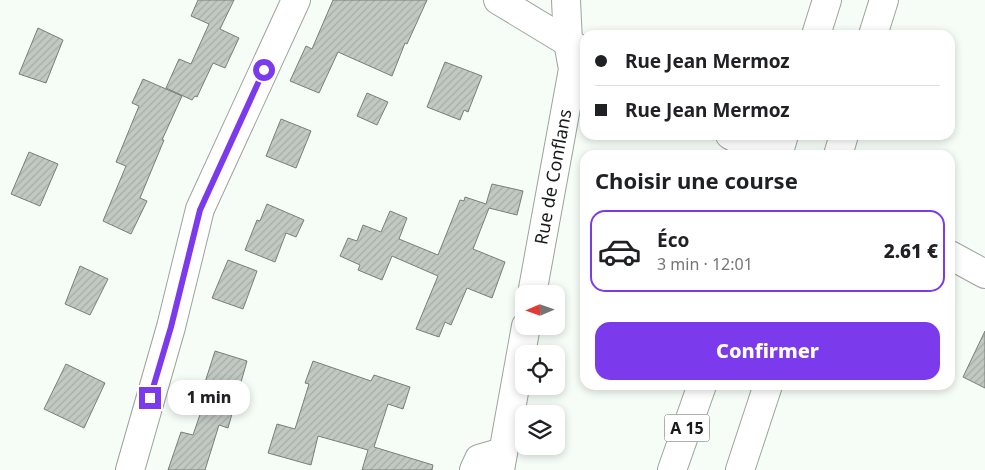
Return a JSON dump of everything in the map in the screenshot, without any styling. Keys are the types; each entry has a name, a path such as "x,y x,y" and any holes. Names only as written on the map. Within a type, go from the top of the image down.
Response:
{"main road":[{"path":"130,470 171,327 200,210 296,0"},
{"path":"498,0 577,47"},
{"name":"Rue de Conflans","path":"534,285 577,47 566,0"},
{"path":"818,30 827,0"},
{"path":"875,30 884,0"},
{"path":"739,140 758,150"},
{"path":"955,258 985,274"},
{"path":"474,470 479,459 501,461 524,335"},
{"name":"A 15","path":"672,470 700,390"},
{"path":"740,470 766,390"}],"building":[{"path":"198,0 234,0 220,29 239,38 225,68 213,63 197,97 195,96 192,100 166,88 179,59 191,64 209,24 191,16"},
{"path":"333,0 427,0 407,44 405,43 392,76 338,52 319,93 290,81 306,46 312,49"},
{"path":"38,28 63,40 46,83 19,74"},
{"path":"445,62 482,76 468,112 464,110 460,120 427,107"},
{"path":"143,79 182,96 162,140 164,140 140,198 147,201 131,234 103,221 126,166 116,162 139,106 132,103"},
{"path":"367,93 388,102 377,125 357,116"},
{"path":"281,119 311,131 296,168 266,156"},
{"path":"29,152 58,164 40,206 11,194"},
{"path":"492,184 523,191 517,215 489,208 473,249 505,262 492,298 467,288 451,325 445,322 439,337 416,329 438,276 392,256 382,280 358,270 360,265 340,256 348,238 357,241 363,225 381,232 390,211 407,218 399,239 438,255 460,200 464,201 465,197 486,204"},
{"path":"267,204 304,220 296,237 286,233 275,262 245,250 257,220 260,221"},
{"path":"228,260 257,271 243,309 212,298"},
{"path":"80,266 108,279 90,315 65,304"},
{"path":"985,331 985,388 963,377"},
{"path":"215,351 247,361 228,428 219,425 205,470 168,470 181,432 193,435 205,400 200,398"},
{"path":"313,361 371,381 374,375 410,387 403,409 388,404 374,447 433,465 432,470 362,470 368,450 318,436 311,465 268,453 277,424 295,429 309,384 305,383"},
{"path":"66,364 105,383 84,428 44,409"}],"route":[{"path":"150,398 171,327 200,210 264,70"}]}
